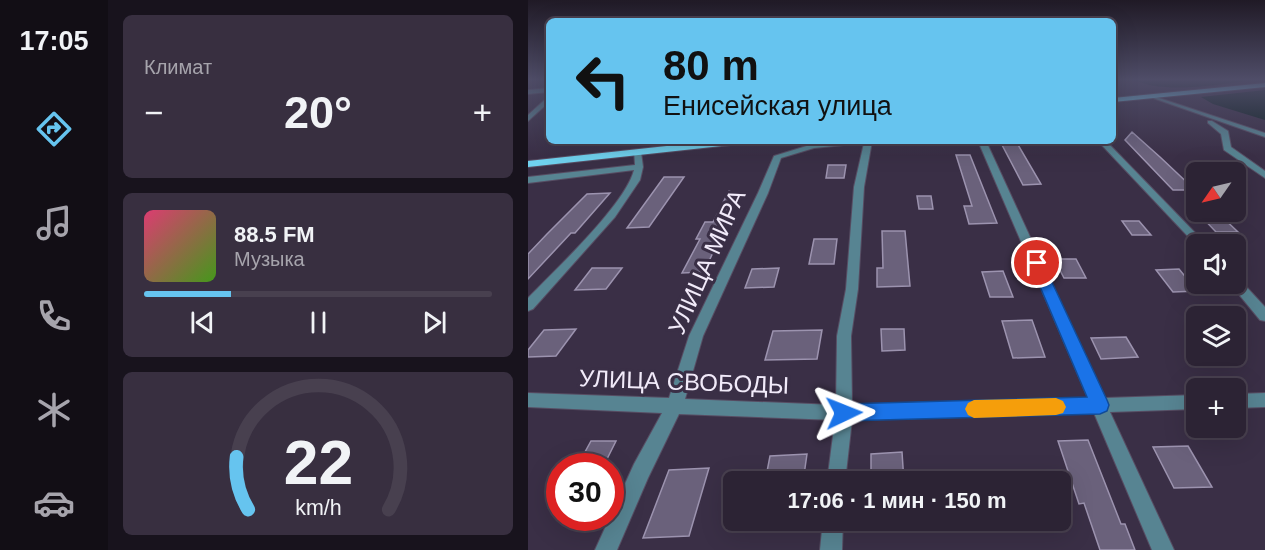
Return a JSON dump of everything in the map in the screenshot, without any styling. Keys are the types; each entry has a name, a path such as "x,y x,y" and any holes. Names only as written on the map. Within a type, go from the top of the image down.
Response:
{"main road":[{"path":"528,164 712,144"}],"street":[{"path":"528,119 542,105"},
{"path":"1175,105 1265,135"},
{"path":"1197,113 1225,133 1227,148 1265,175"},
{"name":"УЛИЦА МИРА","path":"606,550 640,471 675,404 696,336 778,156 813,146 834,144"},
{"path":"837,471 844,413 844,336 852,289 859,187 866,144"},
{"path":"983,144 1163,550"},
{"path":"1105,144 1191,234"},
{"path":"528,306 610,217 636,180 639,167 637,152"},
{"path":"528,180 639,167"},
{"path":"1246,294 1265,316"},
{"name":"УЛИЦА СВОБОДЫ","path":"528,400 675,404 844,413 1186,402"},
{"path":"1246,401 1265,400"},
{"path":"831,550 832,531"}],"shaded area":[{"path":"1215,105 1265,105 1265,120"}],"building":[{"path":"1132,132 1186,182 1186,190 1173,190 1125,140"},
{"path":"1002,144 1018,144 1041,184 1023,185"},
{"path":"956,155 970,155 997,223 969,224 964,206 972,206"},
{"path":"828,165 846,165 844,178 826,178"},
{"path":"664,177 684,177 649,227 627,228"},
{"path":"729,191 739,196 704,272 682,273 700,239 696,239 705,222 713,222"},
{"path":"610,193 575,233 571,233 528,279 528,254 547,234 587,194"},
{"path":"917,196 931,196 933,209 919,209"},
{"path":"1122,221 1139,221 1151,235 1132,235"},
{"path":"1207,222 1227,222 1238,232 1216,232"},
{"path":"882,231 905,231 910,286 877,287 877,268 883,268"},
{"path":"814,239 837,239 834,264 809,264"},
{"path":"1054,259 1076,259 1086,278 1064,278"},
{"path":"592,268 622,268 606,289 575,290"},
{"path":"779,268 774,287 745,288 752,269"},
{"path":"1179,269 1186,278 1186,291 1173,292 1156,270"},
{"path":"1003,271 1013,297 990,297 982,272"},
{"path":"1032,320 1045,357 1013,358 1002,321"},
{"path":"576,329 556,356 528,357 528,350 544,330"},
{"path":"881,329 904,329 905,350 882,351"},
{"path":"822,330 817,359 765,360 773,331"},
{"path":"1126,337 1138,357 1101,359 1091,338"},
{"path":"1088,440 1121,524 1125,524 1135,550 1100,550 1084,503 1079,504 1071,480 1071,471 1068,471 1058,441"},
{"path":"591,441 616,441 610,453 584,453"},
{"path":"1188,446 1212,487 1174,488 1153,447"},
{"path":"902,452 903,471 871,471 871,454"},
{"path":"807,454 805,471 767,471 770,456"},
{"path":"709,468 689,536 643,538 669,470"}],"slow traffic":[{"path":"974,409 1056,407"}],"route":[{"path":"844,413 1100,405 1037,263"}]}
